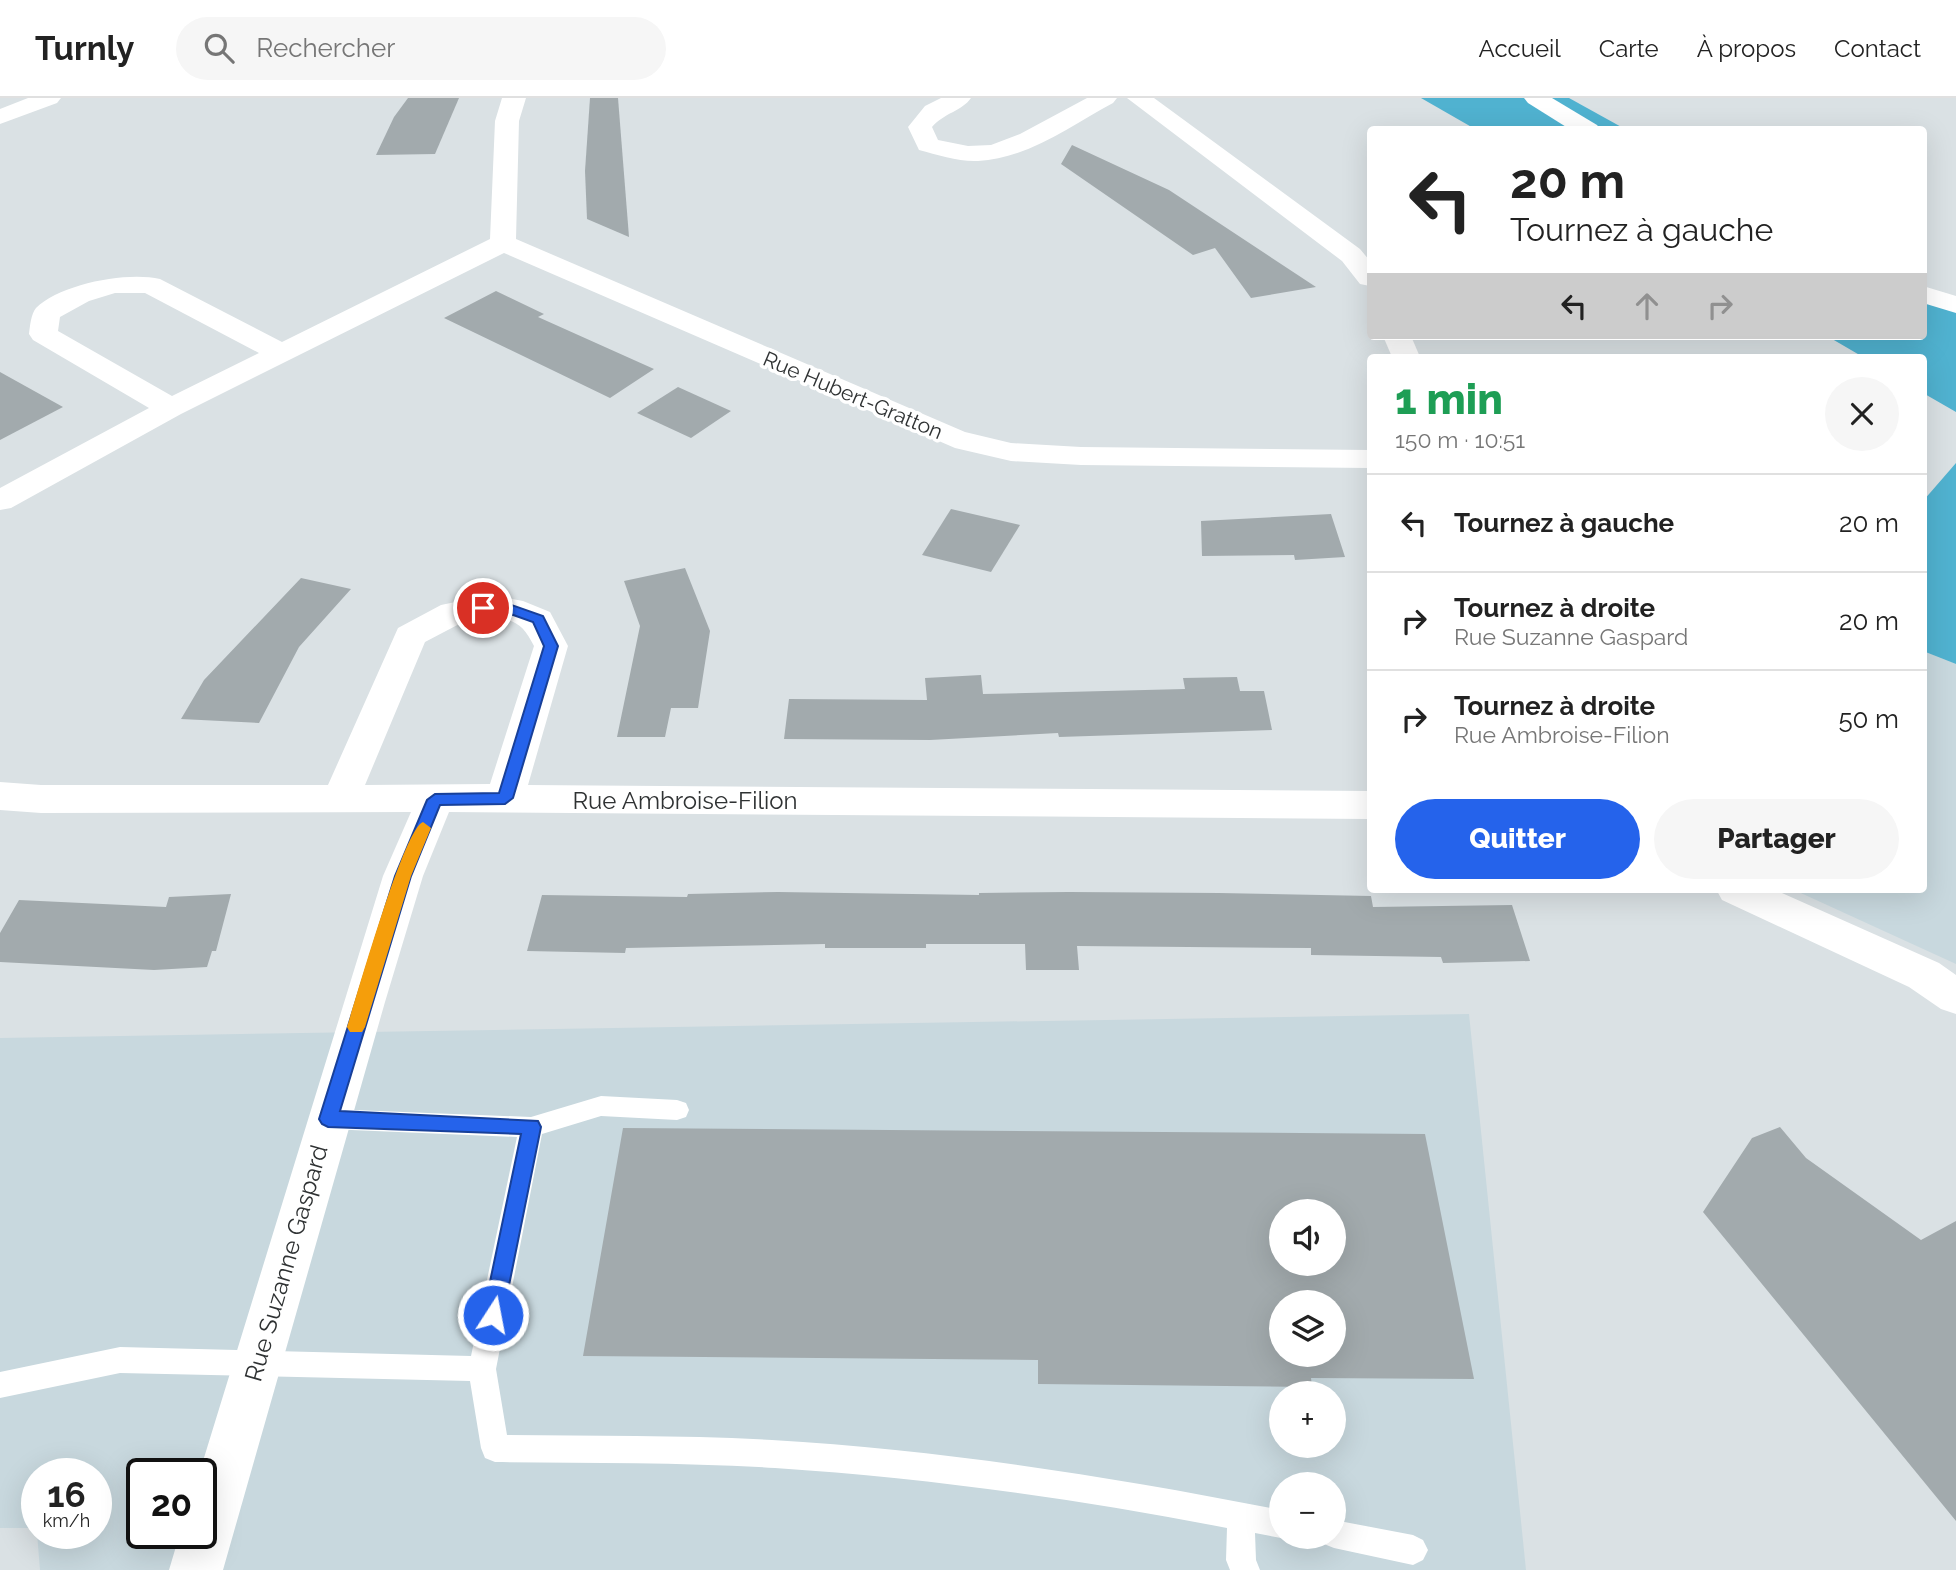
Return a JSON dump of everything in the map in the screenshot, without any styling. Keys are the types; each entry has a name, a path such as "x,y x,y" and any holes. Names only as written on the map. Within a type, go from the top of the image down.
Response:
{"street":[{"path":"0,117 49,98"},
{"path":"0,500 171,408 503,243 507,121 514,98"},
{"path":"959,98 933,111 920,127 928,145 953,153 981,154 1006,148 1105,98"},
{"path":"1139,98 1351,255 1367,274"},
{"path":"1536,98 1583,126"},
{"name":"Rue Hubert-Gratton","path":"503,243 955,439 1011,452 1081,456 1367,459"},
{"path":"171,408 43,334 47,313 79,295 114,285 150,285 281,353"},
{"path":"1927,295 1956,305"},
{"path":"341,798 410,636 431,622 463,609 503,607 538,620 551,646 505,798"},
{"name":"Rue Ambroise-Filion","path":"0,796 41,799 505,798 1367,805"},
{"name":"Rue Suzanne Gaspard","path":"195,1570 403,876 435,800"},
{"path":"1745,893 1924,975 1956,997"}],"lane":[{"path":"328,1119 531,1127 601,1106 677,1110"},
{"path":"531,1127 481,1368 495,1448 717,1451 814,1457 1061,1486 1269,1522"},
{"path":"0,1385 121,1360 481,1368"},
{"path":"1241,1516 1241,1560 1244,1570"},
{"path":"1346,1536 1413,1550"}],"shaded area":[{"path":"1421,98 1569,98 1620,126 1470,126"},
{"path":"1927,295 1956,304 1956,412 1927,395 1927,354 1858,354 1834,340 1927,340"},
{"path":"1956,463 1956,664 1927,653 1927,496"},
{"path":"1927,653 1956,664 1956,964 1801,893 1927,893"},
{"path":"1469,1014 1526,1570 40,1570 38,1549 112,1549 112,1458 21,1458 21,1528 0,1528 0,1038"}],"building":[{"path":"408,98 459,98 435,154 376,155 394,117"},
{"path":"590,98 618,98 629,237 587,219 585,171"},
{"path":"1072,145 1169,190 1316,287 1251,298 1215,248 1193,255 1061,164"},
{"path":"496,291 544,314 538,317 654,369 610,398 444,318"},
{"path":"0,372 63,407 0,440"},
{"path":"678,387 731,411 691,438 637,413"},
{"path":"951,509 1020,525 991,572 922,555"},
{"path":"1331,514 1345,557 1295,560 1294,555 1202,556 1201,521"},
{"path":"685,568 710,631 698,708 671,708 665,737 617,737 640,626 624,581"},
{"path":"301,578 351,589 299,647 259,723 181,719 204,680"},
{"path":"981,675 983,694 1185,689 1183,678 1237,677 1240,691 1264,691 1272,730 1059,737 1058,733 930,740 784,739 789,699 927,700 925,678"},
{"path":"778,892 979,895 1069,892 1219,893 1371,896 1373,907 1512,905 1530,961 1443,963 1441,957 1311,955 1311,948 1077,946 1079,970 1026,970 1025,944 926,944 926,948 825,948 825,944 626,948 625,953 527,951 542,895 687,897 688,894"},
{"path":"231,894 216,951 212,951 207,967 154,970 0,962 0,933 19,900 166,907 169,897"},
{"path":"1780,1127 1806,1158 1921,1240 1956,1221 1956,1521 1703,1212 1752,1138"},
{"path":"623,1128 1425,1134 1474,1379 1311,1378 1311,1381 1269,1381 1269,1387 1038,1384 1038,1360 583,1356"}],"slow traffic":[{"path":"356,1027 403,876 423,828"}],"route":[{"path":"483,608 503,607 538,620 551,646 505,798 435,800 403,876 328,1119 531,1127 493,1315"}]}
